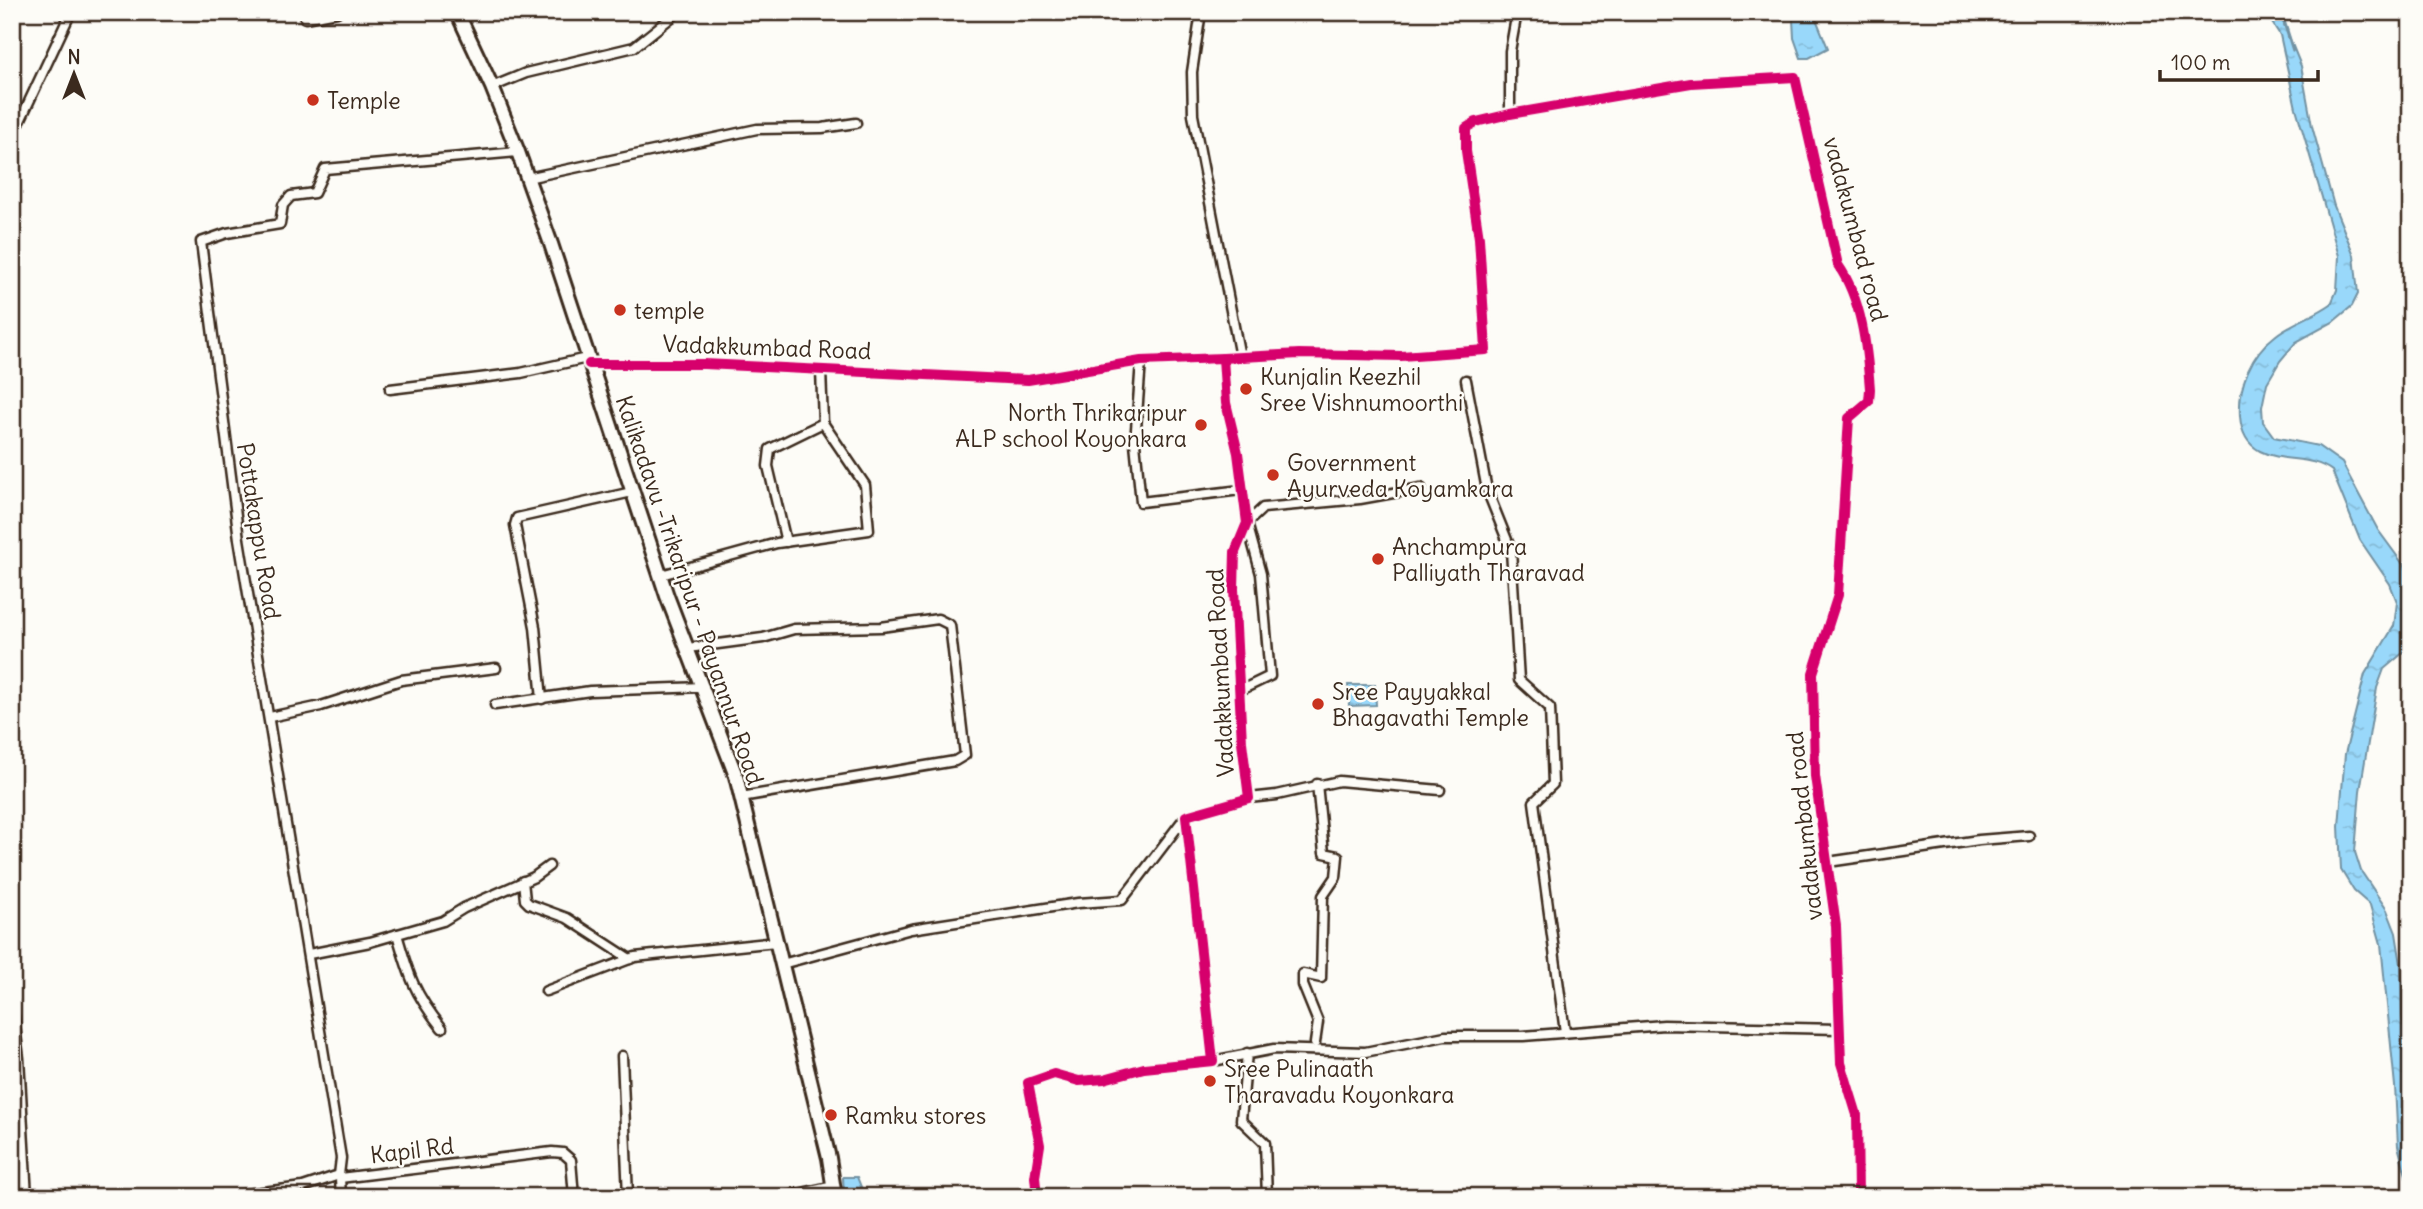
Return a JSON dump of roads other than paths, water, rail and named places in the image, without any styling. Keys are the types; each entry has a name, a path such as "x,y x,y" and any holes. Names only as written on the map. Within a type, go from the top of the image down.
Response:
{"main road":[{"name":"Kalikadavu -Trikaripur - Payannur Road","path":"457,12 518,152 632,492 704,687 741,797 834,1191"}],"street":[{"path":"12,138 71,12"},
{"path":"305,18 337,12"},
{"path":"492,88 526,74 634,47 678,12"},
{"path":"1201,12 1192,72 1193,115 1240,357"},
{"path":"1510,114 1510,51 1517,12"},
{"name":"vadakumbad road","path":"1223,358 1299,354 1401,356 1486,350 1479,238 1465,134 1476,122 1691,83 1795,77 1838,265 1850,282 1859,318 1870,389 1869,401 1849,418 1838,595 1813,673 1815,776 1836,926 1841,1063 1857,1115 1858,1197"},
{"path":"527,178 757,129 822,128 856,123"},
{"name":"Pottakappu Road","path":"341,1197 342,1167 338,1137 239,539 201,242 227,233 280,223 283,205 291,196 314,193 325,169 518,152"},
{"path":"1223,358 1226,403 1238,453 1241,490 1261,574 1270,676 1241,690"},
{"name":"Vadakkumbad Road","path":"390,389 521,373 588,361 1028,380 1141,361 1223,358"},
{"path":"1141,361 1135,443 1141,502 1241,490"},
{"path":"661,575 786,542 869,530 865,485 823,423 821,370"},
{"path":"1466,380 1487,490 1511,550 1519,680 1550,708 1553,784 1534,802 1565,1032"},
{"path":"786,542 768,466 770,449 823,423"},
{"path":"1247,523 1263,508 1360,499 1421,488"},
{"path":"542,699 535,627 515,525 517,518 632,492"},
{"name":"Vadakkumbad Road","path":"1186,816 1249,798 1242,742 1235,552 1247,523"},
{"path":"688,648 763,638 794,629 881,627 938,619 950,625 965,755 955,761 741,797"},
{"path":"270,717 321,706 401,680 496,668"},
{"path":"495,705 615,689 704,687"},
{"path":"1249,798 1277,796 1317,784 1339,781 1440,790"},
{"path":"1315,1043 1318,1022 1303,985 1303,974 1321,978 1323,896 1336,877 1338,856 1324,853 1317,784"},
{"path":"782,964 912,929 1078,903 1122,900 1186,816"},
{"path":"1186,816 1213,1061"},
{"path":"1828,862 1979,840 2029,836"},
{"path":"309,954 443,921 549,866"},
{"path":"523,881 525,900 529,904 567,918 630,959"},
{"path":"397,934 409,979 419,998 442,1028"},
{"path":"546,991 630,959 776,942"},
{"path":"12,1001 19,1058 27,1197"},
{"path":"1037,1197 1035,1177 1040,1145 1028,1083 1054,1074 1079,1081 1104,1079 1144,1068 1213,1061 1247,1053 1301,1048 1365,1052 1445,1036 1524,1036 1664,1025 1839,1029"},
{"path":"1247,1053 1241,1120 1265,1143 1267,1197"},
{"path":"622,1056 628,1197"},
{"name":"Kapil Rd","path":"222,1197 303,1187 340,1176 552,1152 563,1153 570,1160 574,1197"},
{"path":"783,1197 834,1191"}],"water":[{"path":"2265,12 2279,12 2301,66 2312,126 2334,206 2354,255 2358,294 2352,306 2333,322 2296,342 2280,361 2267,383 2262,407 2263,422 2274,437 2318,446 2342,463 2378,530 2411,575 2411,646 2384,669 2377,688 2360,791 2355,852 2361,871 2387,910 2396,933 2401,964 2402,1016 2411,1066 2411,1193 2398,1146 2381,944 2370,905 2354,891 2341,870 2339,826 2345,754 2365,674 2394,626 2397,602 2390,584 2360,540 2332,471 2315,463 2260,451 2248,441 2241,422 2241,393 2253,361 2267,343 2282,331 2331,304 2337,290 2339,256 2296,108 2280,35"},
{"path":"1814,14 1828,48 1809,58 1801,58 1794,38 1793,19"},
{"path":"1348,685 1375,685 1376,705 1349,706"},
{"path":"843,1177 857,1177 865,1197 844,1197"}],"waterway":[{"path":"2281,12 2293,50"}],"place":[{"name":"Temple","path":"313,100"},
{"name":"temple","path":"620,310"},
{"name":"Kunjalin Keezhil Sree Vishnumoorthi","path":"1246,389"},
{"name":"North Thrikaripur ALP school Koyonkara","path":"1201,425"},
{"name":"Government Ayurveda Koyamkara","path":"1273,475"},
{"name":"Anchampura Palliyath Tharavad","path":"1378,559"},
{"name":"Sree Payyakkal Bhagavathi Temple","path":"1318,704"},
{"name":"Sree Pulinaath Tharavadu Koyonkara","path":"1210,1081"},
{"name":"Ramku stores","path":"831,1115"}]}
